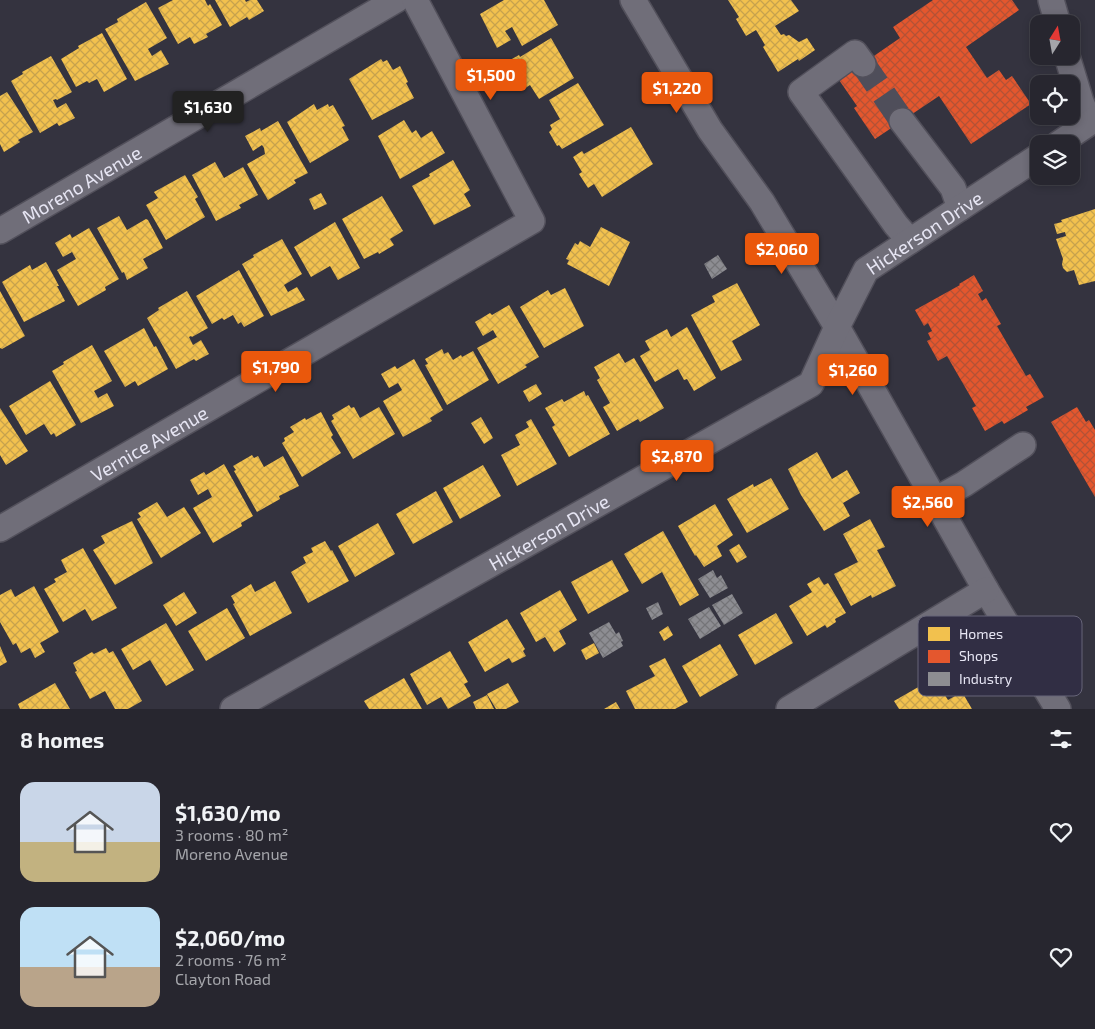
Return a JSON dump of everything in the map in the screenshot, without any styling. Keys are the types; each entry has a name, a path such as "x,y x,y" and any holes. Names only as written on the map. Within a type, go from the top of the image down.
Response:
{"street":[{"name":"Moreno Avenue","path":"0,231 396,0"},
{"name":"Vernice Avenue","path":"0,529 532,221 415,0"},
{"path":"633,0 710,130 762,202 837,327 1002,616"},
{"path":"1050,0 1055,15"},
{"path":"863,64 855,53 801,92 896,225 910,241"},
{"path":"1070,65 1081,102 1093,121 1072,135"},
{"path":"902,121 953,188 960,208"},
{"name":"Hickerson Drive","path":"233,709 811,384 866,270 1030,162"},
{"path":"935,500 964,484 1023,445"},
{"path":"943,616 986,590"},
{"path":"789,709 918,631"},
{"path":"1050,696 1058,709"}],"building: Homes":[{"path":"173,0 205,0 208,6 210,4 222,25 206,34 208,37 194,44 190,37 178,44 158,8"},
{"path":"215,0 245,0 246,2 257,0 264,11 249,20 247,17 230,27"},
{"path":"504,0 544,0 558,25 522,46 512,27 505,31 511,40 497,48 480,14"},
{"path":"728,0 791,0 799,11 775,26 781,35 789,35 799,42 807,38 815,50 778,72 763,47 765,45 756,30 746,36 736,19 739,17"},
{"path":"146,2 167,38 148,49 152,56 161,50 169,64 135,81 105,29 118,22 117,19"},
{"path":"102,33 127,79 104,92 97,79 89,83 87,81 76,87 61,59 79,48 78,46"},
{"path":"551,38 574,78 539,99 530,85 524,89 517,77 519,75 510,60 519,55 520,57"},
{"path":"51,56 72,92 57,100 53,100 57,108 66,103 75,118 59,126 57,123 40,133 11,81 23,74 22,72"},
{"path":"381,59 383,62 387,60 393,70 400,66 414,98 372,120 349,79"},
{"path":"578,83 604,125 562,149 559,145 557,146 549,132 552,129 550,125 560,119 549,100"},
{"path":"7,92 33,132 18,140 20,142 4,152 0,144 0,96"},
{"path":"314,104 317,110 328,104 329,107 333,105 345,126 342,127 349,140 310,163 287,122"},
{"path":"404,120 412,133 416,130 421,138 432,131 445,153 400,179 378,136"},
{"path":"278,121 308,173 294,180 296,183 268,200 247,164 265,154 264,148 262,145 253,151 245,136 260,128 261,131"},
{"path":"631,127 653,164 602,197 594,184 588,188 579,174 582,172 573,157 582,151 584,154"},
{"path":"453,160 470,190 464,194 471,206 434,225 412,186"},
{"path":"215,162 224,178 243,167 258,195 239,205 241,208 216,221 192,175"},
{"path":"185,175 198,197 195,199 205,217 166,240 146,205 158,198 154,192"},
{"path":"321,193 327,204 314,210 309,199"},
{"path":"382,196 403,231 390,239 394,245 379,254 378,252 364,259 342,219"},
{"path":"1095,209 1095,281 1079,285 1074,270 1067,272 1063,268 1063,259 1056,239 1066,236 1065,232 1057,234 1054,224"},
{"path":"119,216 127,230 146,219 148,220 163,248 143,259 148,268 127,280 97,228"},
{"path":"335,222 360,268 338,280 330,266 311,277 294,247"},
{"path":"601,227 630,242 609,286 567,264 569,260 566,259 575,243 578,245 580,241 590,247"},
{"path":"89,228 119,279 105,287 106,290 78,306 57,270 76,259 72,252 63,257 55,243 70,234 72,238"},
{"path":"282,239 302,274 284,285 288,292 297,287 305,300 271,316 242,264 254,257 253,255"},
{"path":"46,262 65,301 24,322 2,282 30,265 32,270"},
{"path":"239,270 264,316 244,327 241,322 238,324 233,315 224,320 222,318 212,324 196,296"},
{"path":"737,283 760,325 732,341 742,360 721,371 691,315 715,302 712,296"},
{"path":"565,288 584,326 544,348 520,307 548,290 551,295"},
{"path":"0,291 25,336 2,349 0,348"},
{"path":"187,291 208,328 189,337 193,345 201,340 209,354 196,361 194,359 176,369 147,318 159,310 158,308"},
{"path":"509,305 539,357 525,365 527,367 498,384 477,348 497,337 493,330 483,336 475,322"},
{"path":"687,327 716,378 694,391 687,379 684,380 678,369 655,382 640,356 650,350 645,341 667,329 671,337"},
{"path":"144,328 168,369 138,386 135,381 125,387 104,351"},
{"path":"92,345 112,381 94,391 98,398 107,393 114,406 81,423 52,371 64,364 63,362"},
{"path":"442,349 444,354 448,352 453,360 473,351 489,380 447,405 425,365 428,364 425,359"},
{"path":"619,353 625,363 634,358 664,408 640,422 638,419 617,431 603,407 610,403 597,380 600,378 594,367"},
{"path":"414,359 443,410 430,418 432,421 403,437 383,401 402,390 398,383 389,388 381,374 395,366 397,369"},
{"path":"50,381 76,425 56,437 54,433 51,435 44,424 26,435 9,406"},
{"path":"536,384 542,394 529,402 523,391"},
{"path":"584,391 610,434 569,457 552,427 555,425 545,408 562,399 564,402"},
{"path":"349,405 351,408 354,407 360,418 379,407 395,434 353,459 331,421 334,419 332,415"},
{"path":"0,408 28,451 6,465 0,455"},
{"path":"321,412 333,435 331,437 341,453 302,477 282,443 285,441 284,438 294,432 290,427 305,418 306,420"},
{"path":"481,417 493,438 484,444 471,423"},
{"path":"531,419 557,464 517,486 501,455 520,445 515,435 529,427 526,422"},
{"path":"817,452 832,479 847,470 860,493 843,503 850,516 824,531 801,495 788,469"},
{"path":"252,455 254,458 258,456 264,467 283,456 299,486 279,496 280,499 257,512 233,466"},
{"path":"224,464 253,516 241,523 242,526 213,543 193,508 212,497 208,489 198,495 190,480 204,472 206,475"},
{"path":"483,465 501,496 460,519 443,488"},
{"path":"771,478 789,509 747,533 727,499 753,484 754,487"},
{"path":"436,491 453,522 413,544 396,514"},
{"path":"157,502 167,517 184,507 201,533 161,558 137,519 141,517 138,513"},
{"path":"715,504 733,535 717,546 722,556 704,567 695,556 678,526"},
{"path":"870,519 885,547 877,550 896,586 872,598 871,595 851,606 834,574 858,562 843,534"},
{"path":"132,521 153,563 115,585 93,550 105,543 101,536"},
{"path":"378,523 395,554 355,577 338,546"},
{"path":"663,531 699,595 680,606 662,572 642,584 624,554"},
{"path":"325,541 349,581 308,603 291,572 306,563 303,557 313,552 311,548"},
{"path":"739,544 747,557 737,563 729,550"},
{"path":"83,548 117,608 92,621 85,609 63,622 44,589 56,582 54,579 67,572 61,560"},
{"path":"612,560 629,591 588,614 571,582"},
{"path":"819,577 824,585 828,583 846,613 835,619 836,622 827,628 825,625 807,636 789,606 812,592 807,584"},
{"path":"275,581 292,613 250,636 233,604 235,603 231,596 251,584 255,592"},
{"path":"34,586 59,632 40,643 45,652 35,658 30,648 21,653 16,643 13,645 0,622 0,595 11,589 15,597"},
{"path":"560,590 577,620 559,631 566,644 554,652 545,637 536,642 520,613"},
{"path":"184,592 197,613 176,626 163,605"},
{"path":"227,608 245,638 206,661 188,631"},
{"path":"776,613 793,643 755,665 738,635"},
{"path":"507,619 525,649 523,651 526,656 512,663 509,658 485,672 468,642"},
{"path":"166,623 194,670 166,686 150,660 133,670 121,649"},
{"path":"668,626 673,635 664,641 659,632"},
{"path":"594,643 599,653 586,660 581,650"},
{"path":"720,644 738,675 700,697 682,666"},
{"path":"0,646 7,662 0,666"},
{"path":"106,648 109,653 113,651 142,701 128,709 115,709 105,691 90,699 75,672 77,671 73,663 92,652 94,654"},
{"path":"450,651 468,682 464,684 471,696 448,709 441,697 427,705 410,674"},
{"path":"665,658 688,702 675,709 635,709 626,691 655,676 649,666"},
{"path":"404,678 422,709 369,709 364,701"},
{"path":"55,683 70,709 20,709 18,704"},
{"path":"508,683 519,702 506,709 496,709 487,694"},
{"path":"918,687 918,696 945,696 948,700 955,696 964,696 972,709 899,709 894,701"},
{"path":"487,695 494,709 476,709 473,702"},
{"path":"616,702 620,709 604,709"}],"building: Shops":[{"path":"933,0 1012,0 1019,10 966,47 987,78 999,70 1006,80 1012,76 1030,105 971,144 939,96 875,139 854,108 857,106 839,80 900,38 893,27"},
{"path":"974,275 983,291 978,294 982,301 986,298 1001,324 997,326 1026,376 1030,374 1044,397 1026,407 1028,410 1004,424 1002,421 985,431 972,408 976,406 947,356 938,361 927,341 931,339 928,333 932,331 928,323 924,326 915,310"},
{"path":"1077,407 1086,422 1089,420 1095,430 1095,497 1051,422"}],"building: Industry":[{"path":"718,255 727,269 712,279 704,264"},
{"path":"713,570 717,578 721,575 728,588 710,598 698,579"},
{"path":"732,594 743,613 724,625 712,605"},
{"path":"658,602 663,614 652,620 646,608"},
{"path":"709,607 721,626 700,639 688,619"},
{"path":"609,622 616,634 619,632 623,646 603,658 589,633"}],"tunnel":[{"path":"863,64 902,121"}]}
